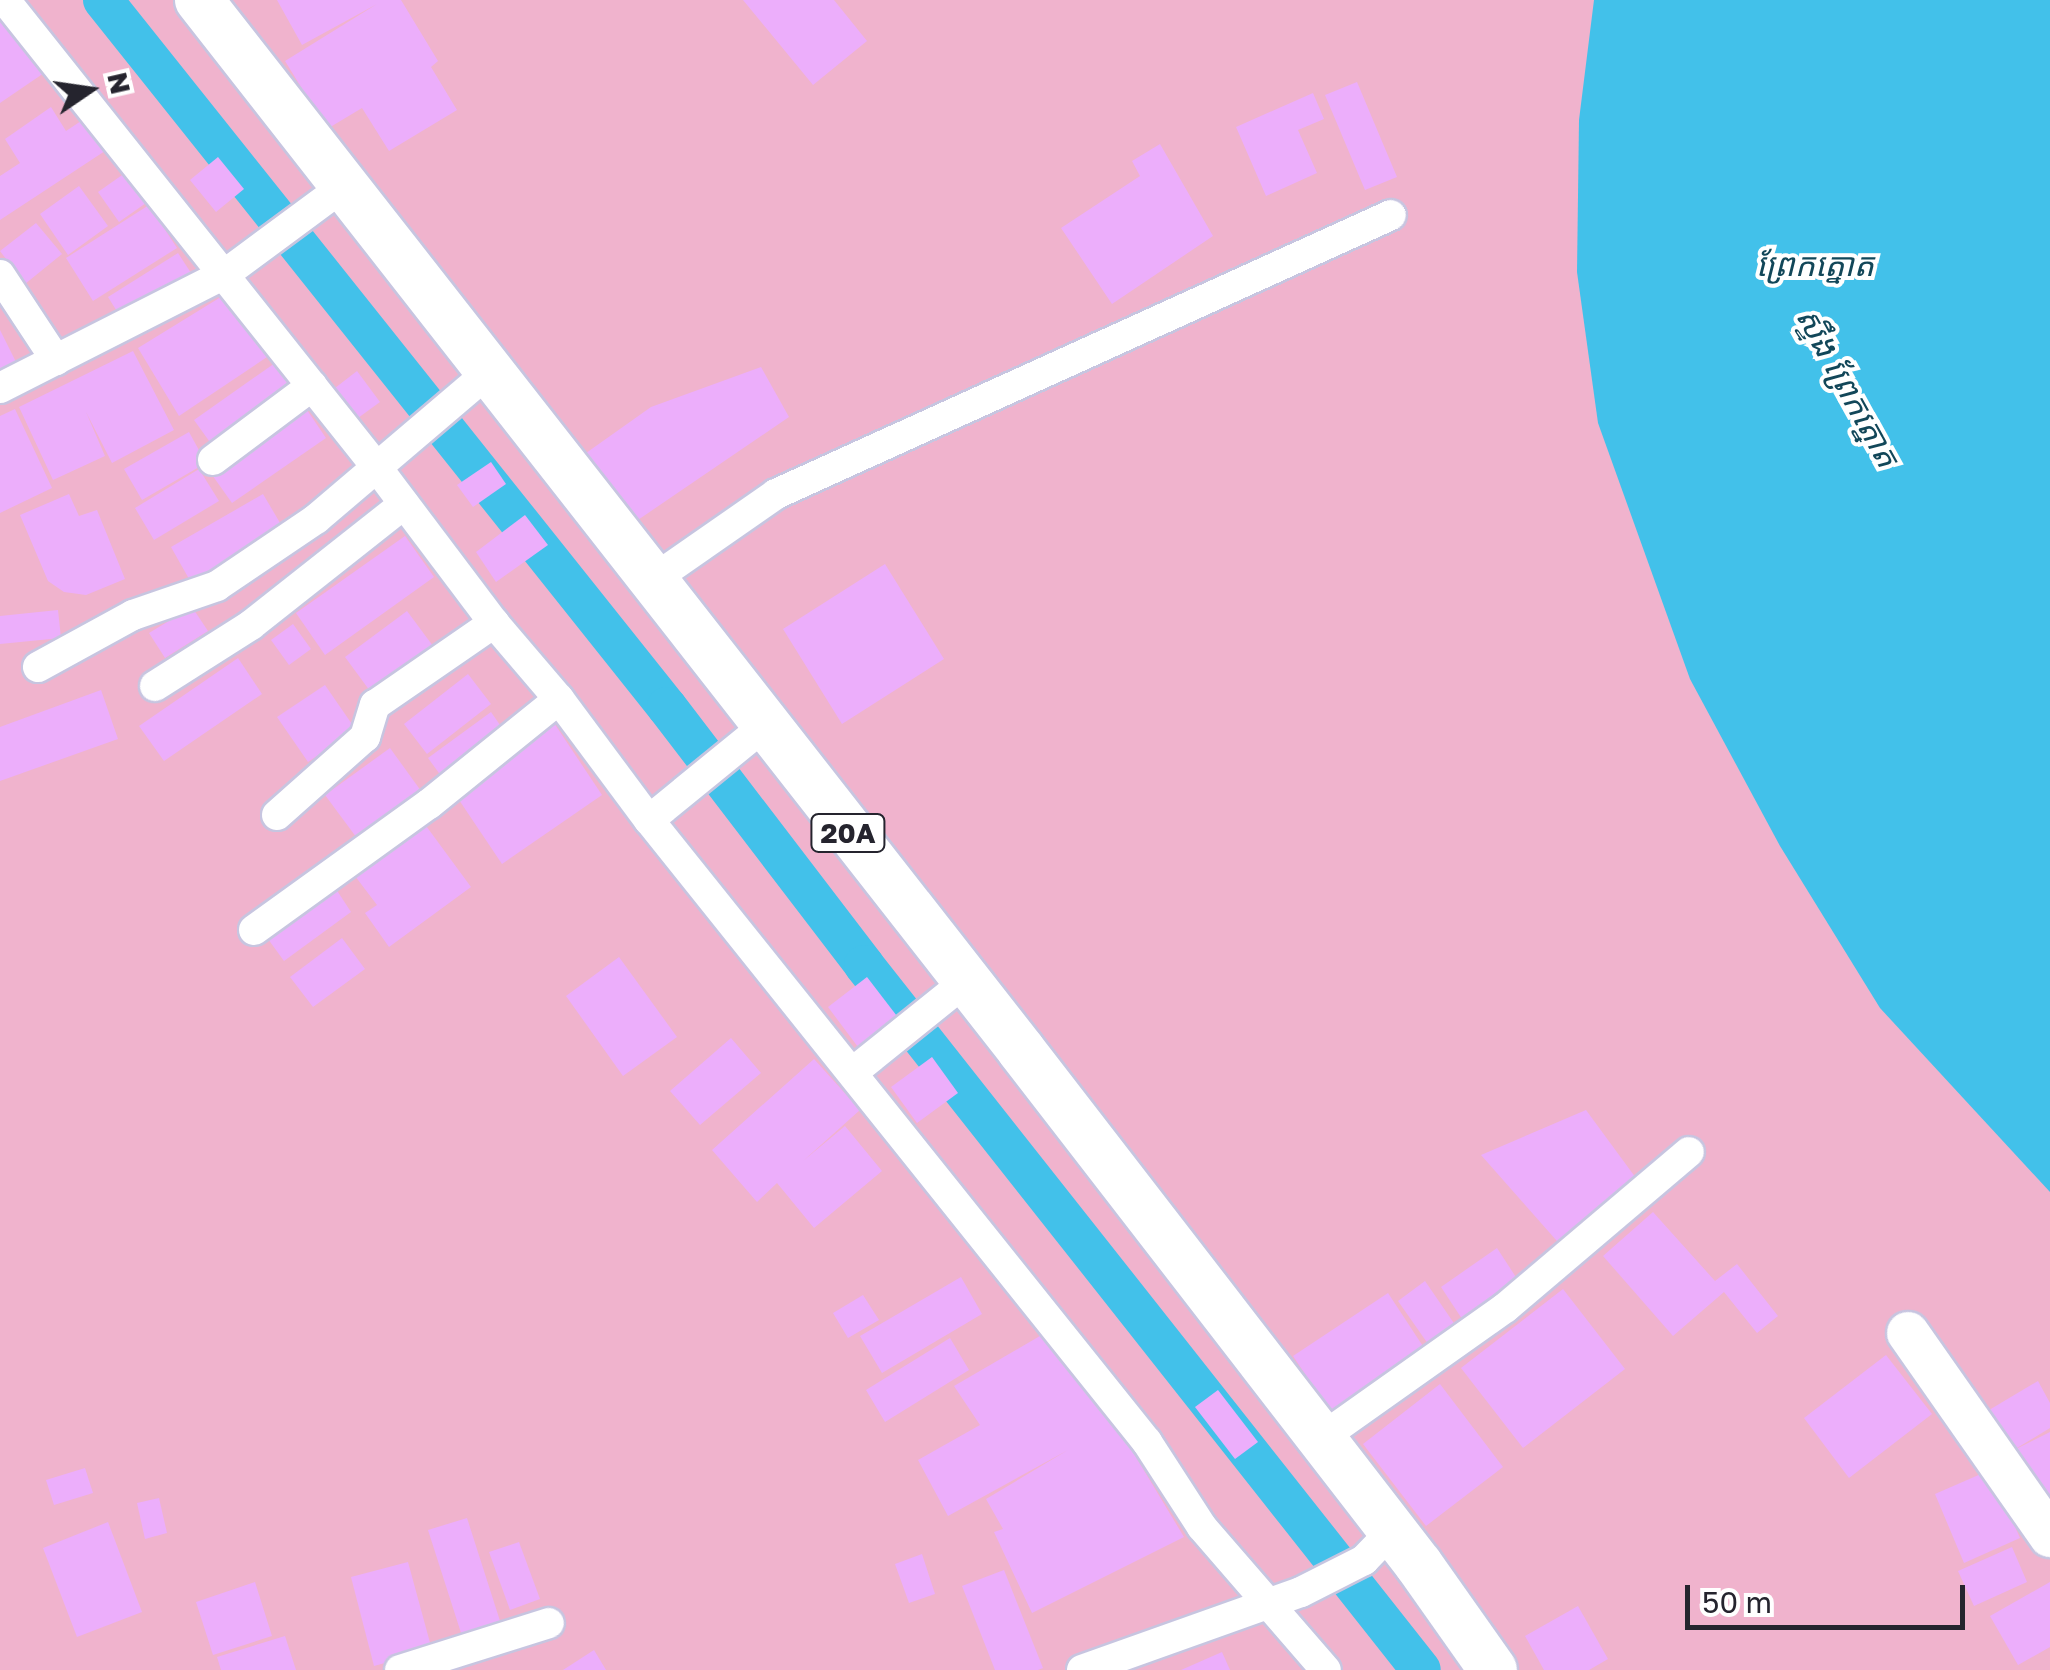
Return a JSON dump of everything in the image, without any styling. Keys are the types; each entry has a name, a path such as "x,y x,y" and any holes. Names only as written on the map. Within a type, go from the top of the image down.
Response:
{"main road":[{"name":"20A","path":"199,0 651,581 746,742 966,981 1320,1438 1378,1546 1493,1670"}],"street":[{"path":"4,0 235,267 312,386 389,460 404,504 494,623 660,811 853,1072 1147,1442 1202,1527 1264,1604 1326,1670"},
{"path":"0,388 235,267 344,186"},
{"path":"651,581 776,494 1390,214"},
{"path":"0,275 56,360"},
{"path":"38,667 133,615 218,586 316,519 490,372"},
{"path":"214,460 312,386"},
{"path":"154,686 252,625 404,504"},
{"path":"277,816 365,737 375,705 494,623"},
{"path":"254,930 430,804 559,699"},
{"path":"660,811 746,742"},
{"path":"853,1072 966,981"},
{"path":"1320,1438 1504,1308 1689,1152"},
{"path":"1908,1333 2050,1536"},
{"path":"1082,1670 1300,1592 1378,1546"},
{"path":"400,1670 549,1623"}],"shaded area":[{"path":"0,0 2050,0 2050,1670 0,1670"}],"water":[{"name":"ព្រែកត្នោត","path":"1594,0 2050,0 2050,1192 1880,1008 1780,846 1690,679 1598,423 1577,272 1579,120"}],"building":[{"path":"277,0 401,0 438,61 431,67 457,110 389,151 362,108 327,129 285,61 377,4 302,45"},
{"path":"743,0 834,0 867,41 813,85"},
{"path":"0,17 44,73 0,103"},
{"path":"1357,82 1397,177 1365,190 1325,95"},
{"path":"1313,93 1324,119 1298,130 1317,173 1266,196 1236,127"},
{"path":"51,107 66,131 84,119 105,151 0,220 0,176 20,163 5,139"},
{"path":"1160,144 1213,236 1112,304 1061,228 1140,176 1132,161"},
{"path":"218,157 244,189 216,212 190,180"},
{"path":"125,173 146,203 119,222 98,192"},
{"path":"79,186 108,226 68,255 40,214"},
{"path":"149,205 177,248 93,301 66,258"},
{"path":"36,223 62,254 25,284 0,251"},
{"path":"178,253 193,276 123,321 108,297"},
{"path":"229,292 270,355 179,416 138,348"},
{"path":"0,330 18,366 0,376"},
{"path":"133,351 174,430 112,463 86,412 105,456 53,480 19,407"},
{"path":"275,363 297,395 217,452 194,420"},
{"path":"761,367 789,417 632,524 579,458 651,407"},
{"path":"357,371 380,402 358,418 335,388"},
{"path":"305,407 326,438 232,503 210,472"},
{"path":"15,409 52,488 0,513 0,416"},
{"path":"189,432 206,463 142,500 124,469"},
{"path":"491,462 506,484 473,507 457,485"},
{"path":"199,469 219,501 154,540 135,508"},
{"path":"69,494 79,516 97,510 125,579 86,595 64,592 48,581 20,515"},
{"path":"263,494 286,533 193,586 171,547"},
{"path":"525,515 548,545 496,582 476,552"},
{"path":"405,536 434,577 325,655 296,613"},
{"path":"885,564 944,659 842,724 783,629"},
{"path":"192,607 208,631 165,658 149,633"},
{"path":"58,610 61,638 0,644 0,616"},
{"path":"407,611 433,646 370,691 345,657"},
{"path":"293,624 311,649 289,665 271,640"},
{"path":"238,658 262,694 164,761 139,726"},
{"path":"468,674 491,704 427,754 404,724"},
{"path":"325,685 356,730 308,762 277,717"},
{"path":"101,690 118,739 0,781 0,727"},
{"path":"491,712 509,738 447,784 428,758"},
{"path":"552,720 602,795 502,864 451,788"},
{"path":"390,748 429,802 365,849 325,795"},
{"path":"421,819 471,887 389,947 365,913 377,905 352,872"},
{"path":"336,889 351,912 284,961 268,939"},
{"path":"342,938 365,969 313,1007 290,977"},
{"path":"619,957 677,1037 623,1076 566,996"},
{"path":"867,977 900,1020 861,1051 828,1007"},
{"path":"731,1038 761,1073 700,1125 670,1091"},
{"path":"932,1057 958,1093 917,1123 891,1087"},
{"path":"814,1059 860,1110 803,1161 845,1126 882,1171 814,1228 777,1183 757,1202 712,1150"},
{"path":"1586,1110 1644,1189 1564,1249 1481,1155"},
{"path":"1653,1212 1715,1281 1737,1264 1778,1316 1757,1333 1724,1292 1673,1336 1603,1256"},
{"path":"1497,1248 1523,1288 1466,1325 1441,1287"},
{"path":"961,1277 982,1314 882,1373 860,1336"},
{"path":"1425,1281 1460,1332 1433,1351 1398,1301"},
{"path":"1563,1289 1625,1369 1523,1448 1461,1368"},
{"path":"1388,1293 1430,1357 1335,1419 1293,1356"},
{"path":"863,1295 879,1320 848,1338 833,1313"},
{"path":"1045,1333 1083,1369 1184,1537 1032,1613 994,1532 1003,1529 986,1499 1068,1450 948,1516 918,1460 980,1425 954,1386"},
{"path":"950,1338 969,1370 885,1422 866,1390"},
{"path":"1886,1355 1932,1414 1849,1478 1804,1418"},
{"path":"2038,1381 2050,1403 2050,1428 2012,1451 2050,1432 2050,1494 2029,1505 1979,1416"},
{"path":"1440,1384 1503,1467 1426,1526 1363,1444"},
{"path":"1218,1390 1258,1442 1235,1459 1195,1407"},
{"path":"85,1468 93,1493 54,1505 46,1480"},
{"path":"1990,1470 2020,1538 1964,1563 1935,1494"},
{"path":"159,1498 167,1533 145,1539 137,1503"},
{"path":"467,1518 501,1624 462,1636 428,1530"},
{"path":"108,1522 142,1612 77,1637 43,1548"},
{"path":"519,1542 540,1599 510,1610 489,1552"},
{"path":"2012,1547 2027,1582 1974,1606 1958,1571"},
{"path":"922,1554 935,1594 909,1603 895,1564"},
{"path":"408,1562 432,1650 374,1666 351,1577"},
{"path":"1004,1570 1043,1668 1038,1670 995,1670 962,1586"},
{"path":"255,1582 272,1636 213,1655 196,1602"},
{"path":"2050,1582 2050,1647 2018,1665 1990,1616"},
{"path":"1578,1606 1608,1659 1589,1670 1544,1670 1525,1636"},
{"path":"285,1636 296,1670 221,1670 217,1657"},
{"path":"594,1650 606,1670 563,1670"},
{"path":"1222,1652 1230,1670 1181,1670"}],"waterway":[{"path":"103,0 667,707 864,965 1421,1670"}],"water label":[{"name":"ស្ទឹង ព្រែកត្នោត","path":"1848,387"}]}
